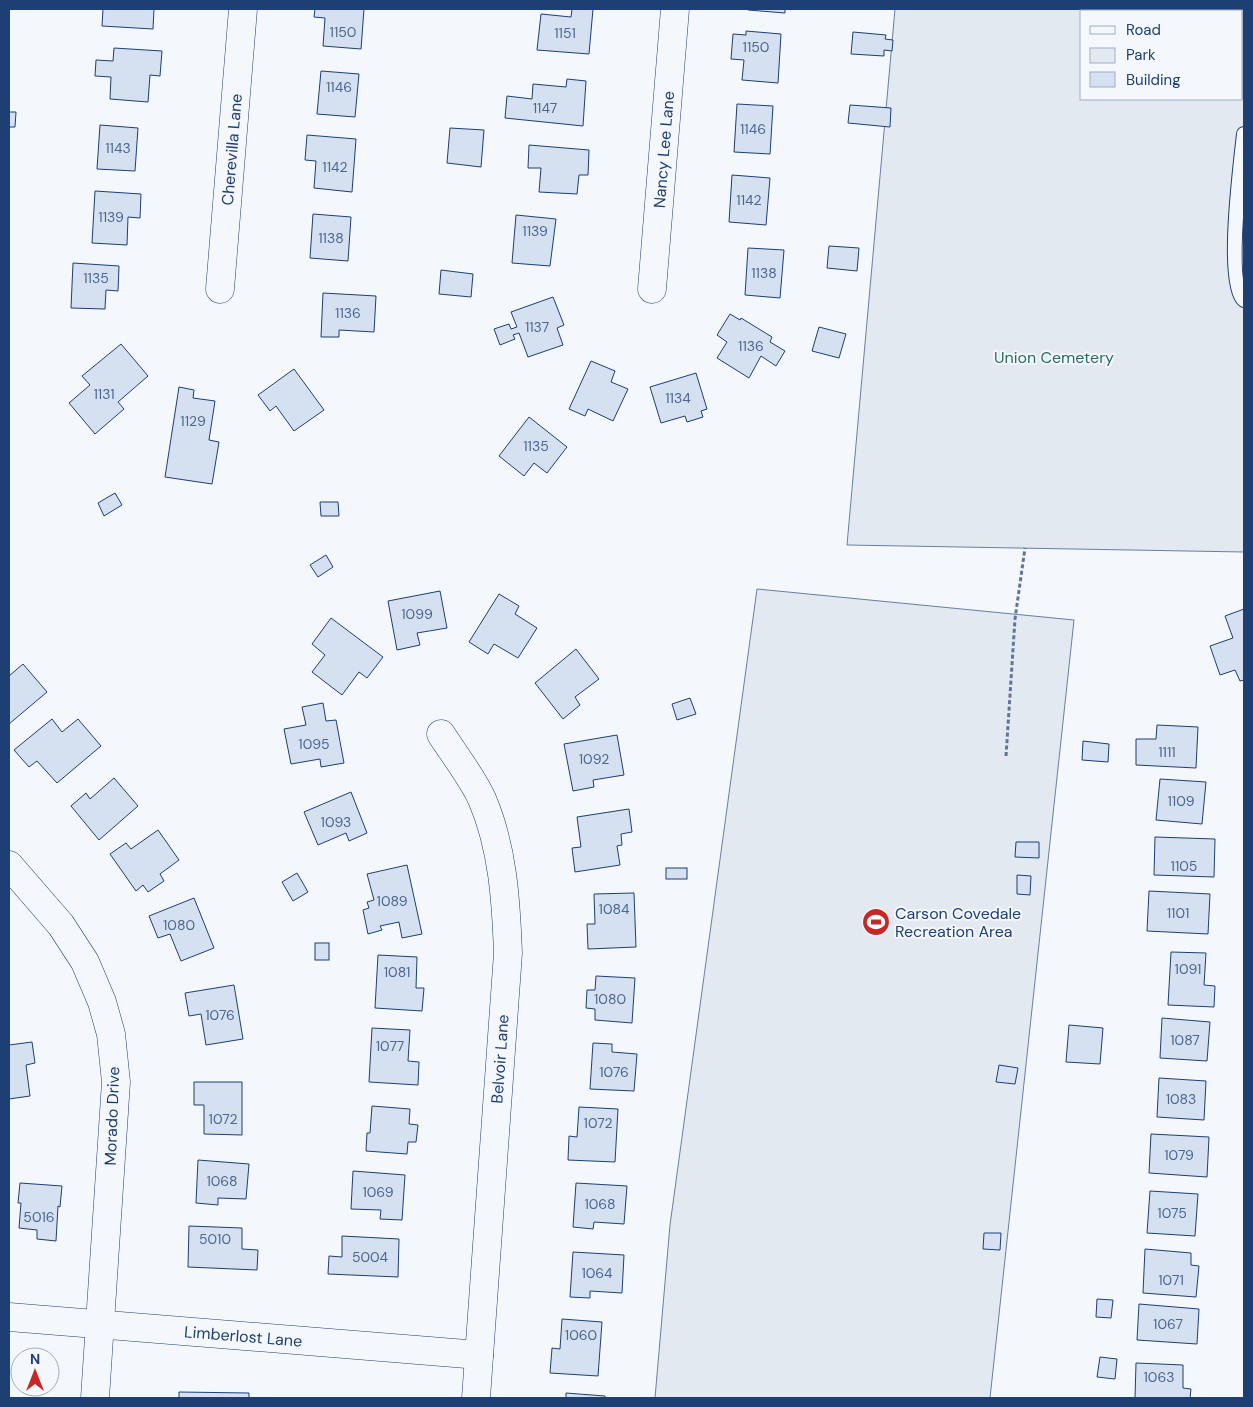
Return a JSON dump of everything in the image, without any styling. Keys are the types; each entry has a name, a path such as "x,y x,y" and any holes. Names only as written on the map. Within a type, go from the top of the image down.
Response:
{"street":[{"name":"Cherevilla Lane","path":"220,289 243,9"},
{"name":"Nancy Lee Lane","path":"652,289 675,9"},
{"name":"Belvoir Lane","path":"442,734 482,798 497,845 505,892 508,953 476,1398"},
{"name":"Morado Drive","path":"9,865 61,925 85,962 102,1002 111,1034 116,1082 95,1398"},
{"name":"Limberlost Lane","path":"9,1317 479,1355"}],"lane":[{"path":"1244,134 1236,275 1240,296 1244,300"}],"path":[{"path":"1006,756 1015,619 1025,548"}],"green space":[{"name":"Union Cemetery","path":"895,9 1244,9 1244,552 847,545"},
{"name":"Carson Covedale Recreation Area","path":"757,589 1074,620 990,1398 655,1398 670,1225"}],"building":[{"path":"103,9 154,9 153,29 102,26"},
{"path":"315,9 364,9 361,49 323,46 325,18 314,17"},
{"path":"572,9 593,9 589,54 537,50 541,14 571,17"},
{"path":"785,9 785,13 748,10"},
{"path":"746,31 781,34 778,83 742,80 744,60 731,59 733,34 746,35"},
{"path":"853,32 886,35 885,39 893,40 892,51 884,50 884,56 851,54"},
{"path":"114,48 162,51 160,76 150,75 148,102 110,99 111,77 95,76 96,60 113,61"},
{"path":"321,71 359,74 355,117 317,114"},
{"path":"567,79 586,81 583,126 505,118 507,96 532,99 533,84 566,87"},
{"path":"737,104 773,106 770,154 734,152"},
{"path":"850,105 891,108 890,127 848,123"},
{"path":"9,112 16,112 15,127 9,127"},
{"path":"100,125 138,128 135,171 97,169"},
{"path":"450,128 484,130 481,167 447,163"},
{"path":"307,135 356,139 352,192 314,188 316,161 305,160"},
{"path":"529,145 589,150 588,175 579,175 577,194 539,192 541,168 528,168"},
{"path":"732,175 770,178 766,225 729,222"},
{"path":"95,191 141,194 140,218 128,217 127,245 92,243"},
{"path":"313,214 351,217 348,261 310,258"},
{"path":"516,215 556,219 550,266 512,263"},
{"path":"829,246 859,248 857,271 827,268"},
{"path":"748,248 784,250 780,298 745,295"},
{"path":"73,263 119,266 118,291 106,290 105,309 71,308"},
{"path":"441,270 473,274 471,297 439,294"},
{"path":"323,293 376,296 374,332 339,330 339,337 321,337"},
{"path":"553,297 564,325 557,328 563,345 528,357 519,333 513,335 515,339 500,345 494,329 509,324 511,329 517,327 511,312"},
{"path":"730,314 740,320 741,318 772,337 770,342 785,351 776,366 761,356 749,378 717,358 727,342 717,335"},
{"path":"819,327 846,334 839,358 812,351"},
{"path":"121,344 148,376 118,402 124,409 95,434 69,403 90,385 82,376"},
{"path":"591,361 615,371 611,382 628,389 613,421 588,409 585,416 569,409"},
{"path":"294,369 324,410 294,431 276,406 270,411 258,395"},
{"path":"696,373 707,409 701,411 703,417 687,422 685,416 661,423 650,387"},
{"path":"179,387 194,390 193,398 215,401 209,440 219,442 212,484 165,477"},
{"path":"529,417 567,447 547,473 534,463 524,476 499,456"},
{"path":"115,493 122,505 104,516 98,503"},
{"path":"320,502 338,502 339,516 321,516"},
{"path":"326,555 333,567 318,577 310,565"},
{"path":"440,591 447,628 417,633 420,645 397,650 388,601"},
{"path":"499,594 519,606 515,614 537,628 518,658 494,644 488,654 469,642"},
{"path":"1244,609 1244,680 1240,681 1235,670 1220,675 1210,646 1233,638 1225,616"},
{"path":"331,618 383,657 367,678 359,672 342,695 312,672 325,655 312,644"},
{"path":"576,649 599,679 575,697 580,705 563,719 535,683"},
{"path":"23,664 47,692 9,724 9,676"},
{"path":"690,698 696,714 677,720 672,704"},
{"path":"323,703 326,721 336,720 344,763 321,767 320,759 291,764 284,729 306,725 302,707"},
{"path":"52,719 62,732 78,719 101,746 57,783 37,761 29,767 14,750"},
{"path":"1157,725 1198,727 1196,768 1136,765 1136,739 1156,739"},
{"path":"617,735 624,775 593,780 594,787 573,791 564,744"},
{"path":"1083,741 1109,744 1108,762 1082,760"},
{"path":"114,778 138,806 99,840 71,806 86,793 90,799"},
{"path":"1160,779 1206,782 1202,824 1156,820"},
{"path":"351,792 367,833 349,841 346,833 318,845 304,812"},
{"path":"629,809 632,832 621,834 622,845 617,846 620,865 575,872 572,848 581,847 577,817"},
{"path":"158,830 179,860 160,874 164,881 148,892 143,885 136,891 110,854 126,843 131,849"},
{"path":"1155,837 1215,839 1214,877 1154,875"},
{"path":"1016,842 1039,842 1039,858 1015,857"},
{"path":"407,865 422,934 402,938 399,922 380,926 382,930 368,934 363,910 369,908 367,902 374,900 367,874"},
{"path":"666,868 687,868 687,879 666,879"},
{"path":"297,873 308,892 293,901 282,882"},
{"path":"1017,875 1031,876 1030,895 1017,894"},
{"path":"1149,891 1210,894 1208,934 1147,931"},
{"path":"634,893 636,947 588,949 587,924 595,924 594,894"},
{"path":"194,898 214,948 181,961 170,934 158,938 149,916"},
{"path":"315,943 329,943 329,960 315,960"},
{"path":"1171,952 1206,953 1204,985 1215,986 1214,1007 1168,1005"},
{"path":"378,955 417,957 416,988 424,988 422,1011 375,1008"},
{"path":"596,976 635,978 632,1023 595,1020 595,1009 586,1008 587,990 595,990"},
{"path":"234,985 243,1039 206,1045 201,1014 189,1016 185,993"},
{"path":"1162,1018 1210,1022 1207,1061 1160,1058"},
{"path":"1069,1025 1103,1028 1100,1064 1066,1062"},
{"path":"372,1028 410,1030 408,1061 419,1062 418,1085 369,1082"},
{"path":"32,1042 35,1063 26,1065 30,1096 9,1099 9,1045"},
{"path":"593,1043 612,1044 612,1052 637,1054 634,1091 590,1089"},
{"path":"999,1065 1018,1068 1015,1084 996,1082"},
{"path":"1159,1078 1206,1081 1204,1120 1157,1117"},
{"path":"194,1082 242,1082 242,1135 204,1134 204,1105 194,1105"},
{"path":"372,1106 410,1109 409,1124 418,1125 416,1142 408,1142 407,1154 366,1151 367,1133 370,1133"},
{"path":"579,1107 618,1109 615,1162 568,1160 569,1136 577,1137"},
{"path":"1151,1134 1209,1137 1207,1177 1149,1173"},
{"path":"198,1160 249,1164 246,1199 218,1198 218,1205 196,1203"},
{"path":"353,1171 405,1175 402,1220 380,1219 381,1210 351,1209"},
{"path":"20,1183 62,1186 60,1207 58,1206 56,1241 37,1239 37,1230 19,1228 21,1203 18,1203"},
{"path":"576,1183 627,1186 624,1224 594,1222 593,1229 573,1227"},
{"path":"1150,1191 1198,1194 1195,1236 1147,1233"},
{"path":"189,1226 242,1228 242,1249 258,1250 257,1270 188,1267"},
{"path":"984,1233 1001,1233 1000,1250 983,1249"},
{"path":"342,1236 399,1239 398,1277 328,1274 329,1256 342,1257"},
{"path":"1145,1249 1191,1253 1191,1265 1199,1266 1196,1297 1143,1293"},
{"path":"573,1252 624,1255 622,1293 590,1291 590,1298 570,1297"},
{"path":"1097,1299 1113,1300 1111,1318 1096,1317"},
{"path":"1139,1304 1199,1309 1197,1344 1137,1340"},
{"path":"562,1319 602,1322 598,1376 550,1373 552,1348 560,1349"},
{"path":"1100,1357 1117,1359 1115,1379 1097,1377"},
{"path":"1136,1363 1183,1365 1183,1388 1191,1389 1190,1398 1135,1398"},
{"path":"179,1392 249,1393 249,1398 179,1398"},
{"path":"566,1393 605,1396 605,1398 566,1398"}],"place":[{"name":"Carson Covedale Recreation Area","path":"876,922"}]}
